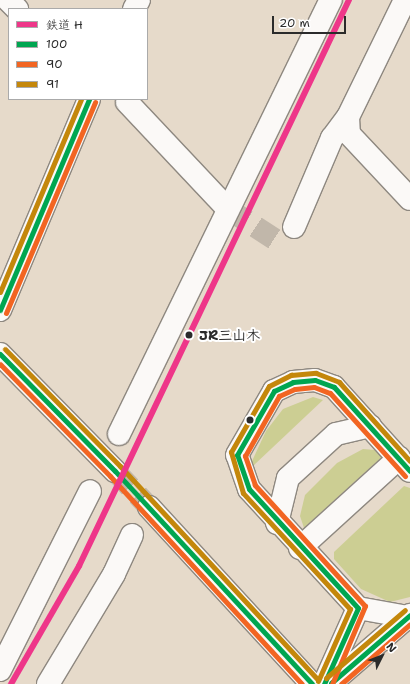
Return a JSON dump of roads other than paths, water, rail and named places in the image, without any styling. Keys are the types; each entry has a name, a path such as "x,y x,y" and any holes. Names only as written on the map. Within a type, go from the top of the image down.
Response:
{"street":[{"path":"8,0 16,8"},
{"path":"119,434 331,0"},
{"path":"294,227 332,138 348,117 405,0"},
{"path":"0,310 88,100"},
{"path":"127,102 228,209"},
{"path":"348,117 349,134 410,199"},
{"path":"0,354 115,470"},
{"path":"300,548 404,464 334,386 315,380 293,382 274,391 237,454 249,489 277,523 300,548 358,608 409,616"},
{"path":"277,523 288,478 336,434 370,426"},
{"path":"0,670 90,491"},
{"path":"149,507 312,684"},
{"path":"48,684 114,574 132,535"},
{"path":"324,684 358,608"},
{"path":"330,684 409,616"}],"tunnel":[{"path":"228,209 276,240"},
{"path":"115,471 149,507"}],"rail line":[{"name":"H","path":"11,684 79,566 349,0"}],"place":[{"name":"JR三山木","path":"189,335"}]}
